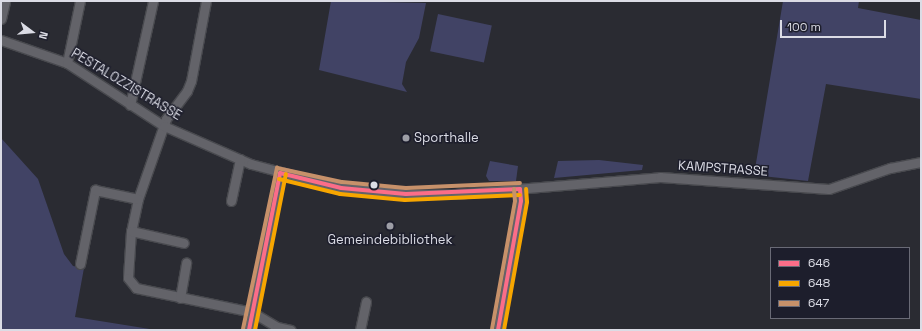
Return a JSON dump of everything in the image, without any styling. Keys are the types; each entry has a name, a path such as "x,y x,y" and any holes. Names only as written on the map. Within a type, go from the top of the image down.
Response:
{"street":[{"path":"1,19 5,1"},
{"path":"67,63 79,1"},
{"path":"130,105 153,1"},
{"path":"206,1 191,81 164,126 138,199 131,231 128,278 136,288 252,312 277,327 291,330"},
{"name":"PESTALOZZISTRASSE","path":"1,40 67,63 164,126 240,159 280,173 341,188 412,194 520,189"},
{"path":"231,201 240,159"},
{"name":"KAMPSTRASSE","path":"520,189 660,177 829,189 890,168 921,162"},
{"path":"249,330 280,173"},
{"path":"498,330 521,201 520,189"},
{"path":"80,264 95,190 138,199"},
{"path":"131,231 184,243"},
{"path":"180,298 186,263"},
{"path":"360,330 366,302"}],"shaded area":[{"path":"331,1 426,3 419,38 406,62 402,84 407,92 319,70"},
{"path":"783,1 859,1 858,8 921,20 921,99 826,84 808,181 754,175"},
{"path":"438,14 492,25 484,63 430,51"},
{"path":"1,138 38,179 64,254 73,266 84,268 75,317 156,330 1,330"},
{"path":"599,160 643,165 642,170 554,178 558,161"},
{"path":"490,161 518,166 516,181 489,181 486,176"}],"transit line":[{"name":"647","path":"243,329 277,168 342,182 406,188 520,183"},
{"name":"646","path":"280,173 341,188 406,194 520,189"},
{"name":"646","path":"249,330 280,173"},
{"name":"648","path":"255,330 286,174"},
{"name":"648","path":"279,179 340,194 405,200 520,195"},
{"name":"647","path":"492,329 515,201 514,189"},
{"name":"646","path":"498,330 521,201 520,189"},
{"name":"648","path":"504,330 527,202 526,189"}],"place":[{"name":"Sporthalle","path":"406,138"},
{"name":"Gemeindebibliothek","path":"390,226"}]}
